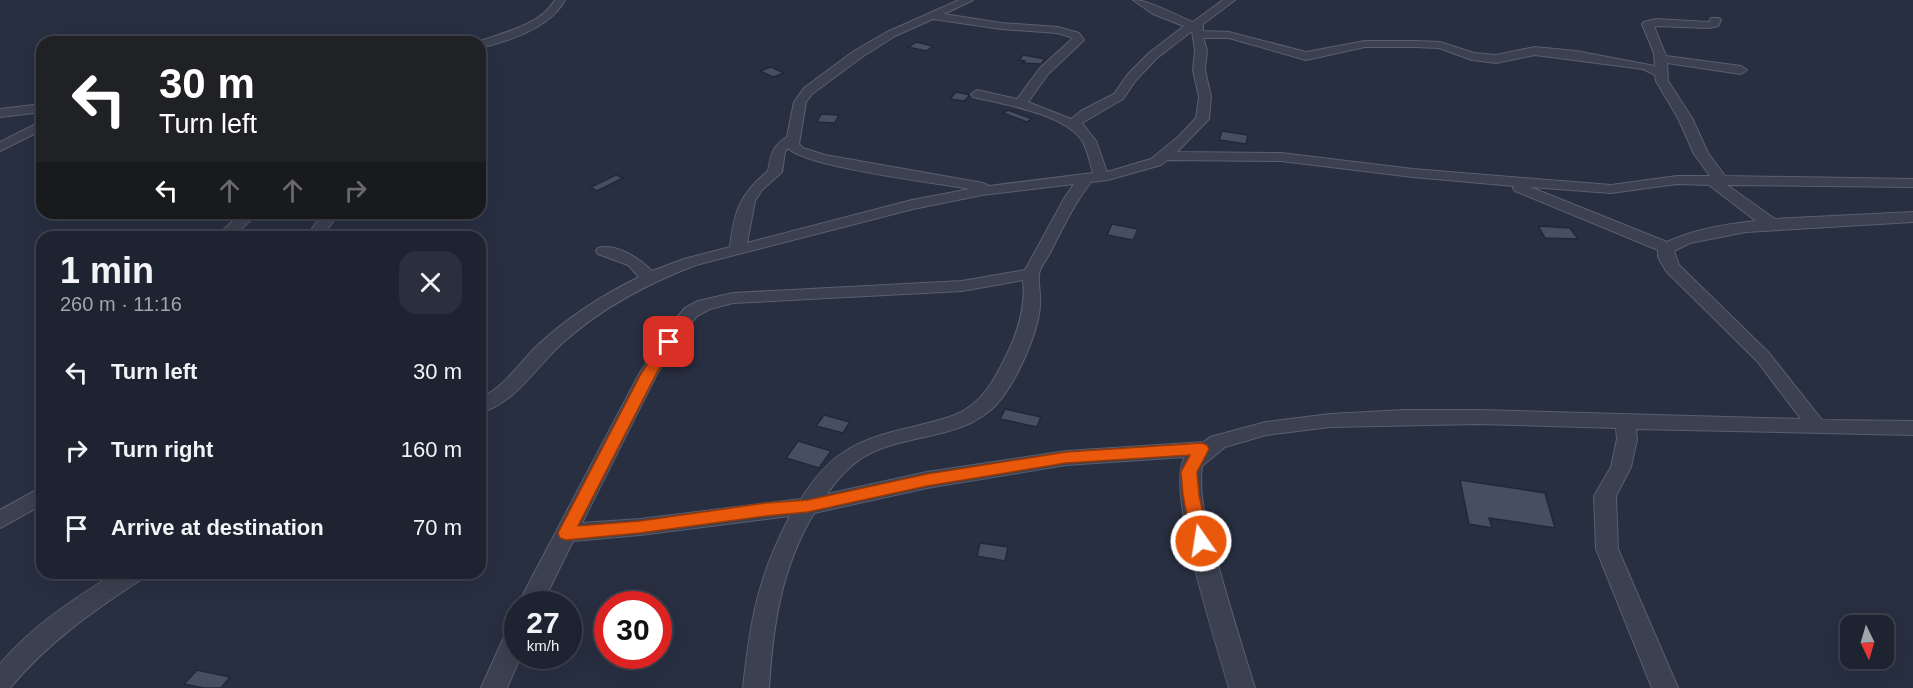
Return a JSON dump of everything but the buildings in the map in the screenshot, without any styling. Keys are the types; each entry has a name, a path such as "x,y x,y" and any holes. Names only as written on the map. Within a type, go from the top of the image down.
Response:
{"street":[{"path":"486,43 538,21 559,5 560,0"},
{"path":"968,0 891,34 858,54 808,91 800,102 793,146 798,151 823,159 996,189"},
{"path":"1138,0 1157,12 1196,29 1229,35 1306,56 1347,46 1379,43 1440,45 1472,56 1496,59 1525,52 1544,51 1646,66 1661,73"},
{"path":"486,403 503,394 515,384 543,350 586,315 649,278 690,261 912,205 996,189 1094,178 1142,167 1165,156 1202,119 1205,97 1199,70 1201,50 1196,29 1198,23 1230,0"},
{"path":"932,16 1001,26 1058,30 1075,35 1078,40 1044,71 1020,104"},
{"path":"1714,21 1709,25 1656,22 1648,24 1660,59 1662,81 1685,118 1716,180 1755,214 1773,225"},
{"path":"1073,127 1078,118 1109,104 1123,93 1132,77 1164,43 1196,29"},
{"path":"1660,59 1741,70"},
{"path":"977,94 1042,110 1073,127 1087,138 1094,178"},
{"path":"0,113 36,109"},
{"path":"0,147 36,128"},
{"path":"19,137 36,138"},
{"path":"738,250 742,216 749,199 759,184 775,172 778,148 793,139"},
{"path":"1165,156 1281,157 1368,169 1611,189 1677,180 1913,183"},
{"path":"756,688 762,625 769,594 780,560 808,506 838,466 851,454 871,444 958,420 976,412 989,400 1016,354 1032,316 1034,296 1031,273 1072,197 1094,178"},
{"path":"1502,180 1668,248"},
{"path":"1817,427 1763,357 1672,268 1666,257 1666,249 1672,244 1697,235 1773,225 1913,217"},
{"path":"230,231 244,219"},
{"path":"604,250 634,262 649,278"},
{"path":"537,591 648,374 679,326 691,312 716,301 733,298 962,286 1010,279 1031,273"},
{"path":"566,533 640,527 808,506 927,480 1066,458 1202,449 1243,434 1284,425 1335,419 1534,418 1913,428"},
{"path":"1626,422 1627,439 1621,467 1605,496 1607,549 1665,688"},
{"path":"1202,449 1189,472 1191,495 1242,688"},
{"path":"0,520 36,499"},
{"path":"0,682 16,661 57,624 125,579"},
{"path":"494,688 504,665"}],"route":[{"path":"669,342 648,374 566,533 640,527 808,506 927,480 1066,458 1202,449 1193,461 1189,472 1191,495 1201,541"}]}
